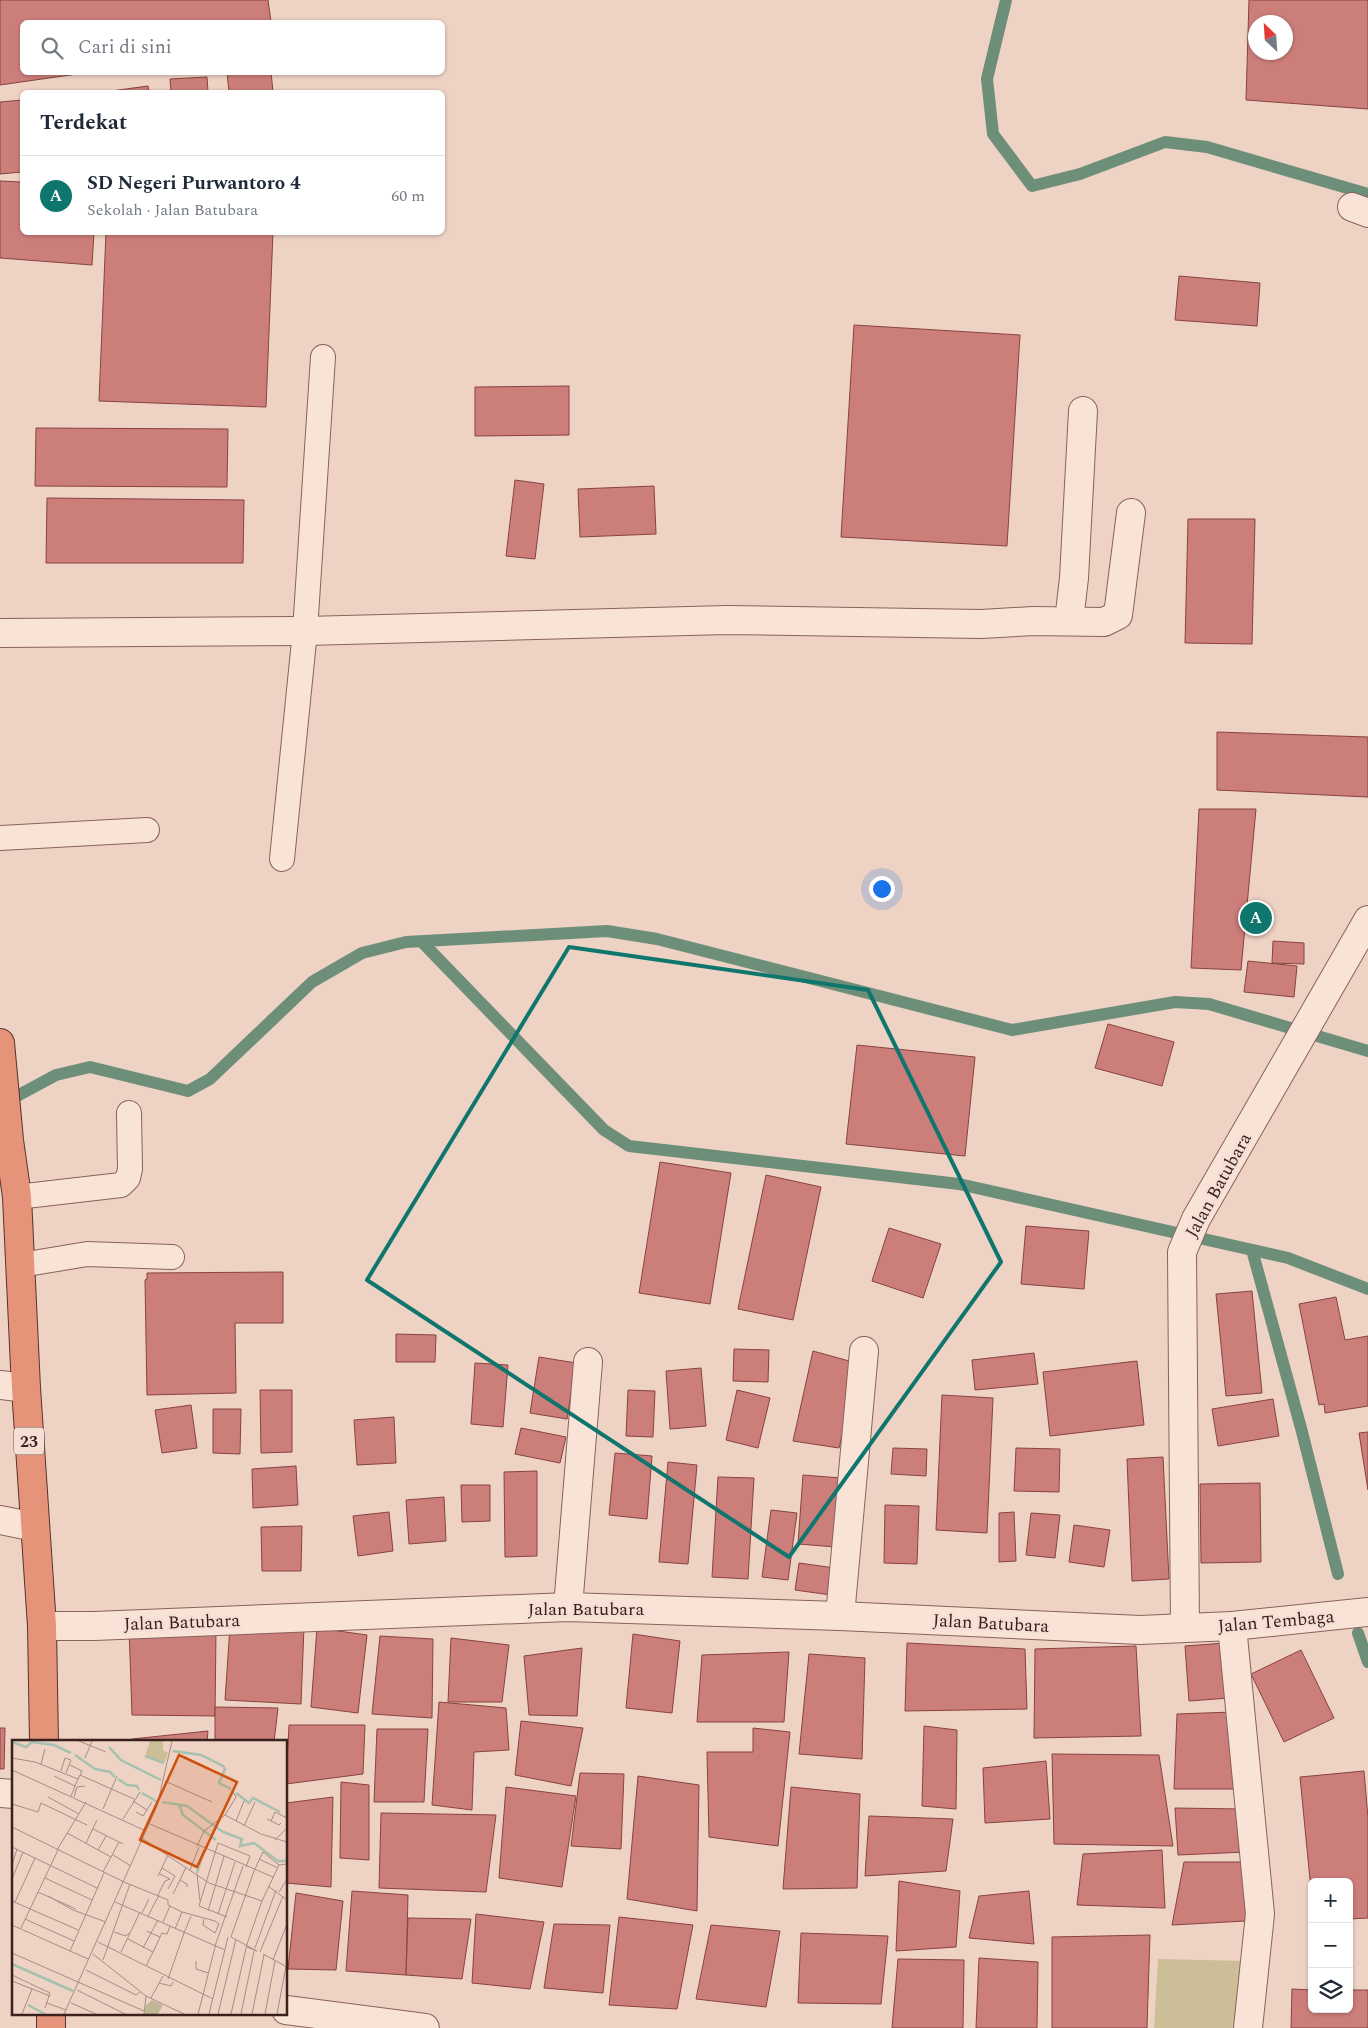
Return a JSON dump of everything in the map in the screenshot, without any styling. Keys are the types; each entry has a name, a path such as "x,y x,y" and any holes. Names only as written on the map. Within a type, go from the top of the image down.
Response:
{"highway":[{"name":"23","path":"1,1051 9,1140 17,1197 21,1265 13,1387 35,1527 42,1626 44,1740"}],"street":[{"path":"1068,621 1074,578 1082,411"},
{"path":"0,633 305,631 727,620 981,624 1068,621 1104,622 1118,616 1132,513"},
{"name":"Jalan Batubara","path":"42,1626 94,1626 568,1607 840,1616 1140,1630 1185,1627 1182,1252 1196,1220 1368,920"},
{"path":"840,1616 864,1351"},
{"path":"568,1607 588,1362"},
{"path":"0,1520 35,1527"},
{"name":"Jalan Tembaga","path":"1185,1627 1232,1626 1368,1612"},
{"path":"1232,1626 1260,1914 1248,2028"},
{"path":"288,2010 425,2028"}],"lane":[{"path":"282,859 305,631 323,357"},
{"path":"0,838 147,830"},
{"path":"17,1197 121,1185 128,1178 130,1169 129,1113"},
{"path":"21,1265 87,1254 172,1257"}],"highlighted area":[{"path":"569,947 868,990 1001,1262 789,1557 367,1280"}],"shaded area":[{"path":"1158,1959 1247,1961 1240,2028 1154,2028"}],"building":[{"path":"0,0 268,0 271,20 20,20 20,75 70,75 0,85"},
{"path":"1249,0 1368,0 1368,109 1246,100 1248,33 1248,60 1293,60 1293,15 1249,15"},
{"path":"227,75 271,75 273,90 229,90"},
{"path":"207,77 208,90 171,90 170,79"},
{"path":"148,86 149,90 119,90"},
{"path":"20,100 20,172 0,174 0,102"},
{"path":"0,181 20,182 20,235 94,235 92,265 0,258"},
{"path":"106,235 273,235 266,407 99,401"},
{"path":"1179,276 1260,283 1257,326 1175,320"},
{"path":"854,325 1020,335 1007,546 841,537"},
{"path":"569,386 569,435 475,436 475,387"},
{"path":"36,428 228,429 227,487 35,486"},
{"path":"515,480 544,484 535,559 506,556"},
{"path":"654,486 656,534 580,537 578,489"},
{"path":"47,498 244,500 243,563 46,563"},
{"path":"1188,519 1255,519 1252,644 1185,643"},
{"path":"1217,732 1368,737 1368,797 1217,790"},
{"path":"1199,809 1256,809 1241,970 1191,968"},
{"path":"1273,941 1304,943 1304,964 1272,963"},
{"path":"1248,961 1297,966 1294,997 1244,992"},
{"path":"1108,1024 1174,1042 1162,1086 1095,1068"},
{"path":"857,1045 975,1057 965,1156 846,1144"},
{"path":"660,1162 731,1173 710,1304 639,1293"},
{"path":"766,1175 821,1187 793,1320 738,1309"},
{"path":"1026,1226 1089,1231 1084,1289 1021,1284"},
{"path":"889,1228 941,1244 923,1298 872,1281"},
{"path":"283,1272 283,1323 235,1323 236,1393 147,1395 145,1280 147,1279 147,1273"},
{"path":"1252,1291 1262,1393 1226,1396 1216,1294"},
{"path":"1336,1297 1345,1340 1368,1336 1368,1406 1325,1413 1324,1404 1319,1405 1299,1304"},
{"path":"396,1334 436,1335 435,1362 396,1362"},
{"path":"734,1349 769,1350 768,1382 733,1381"},
{"path":"813,1351 860,1364 839,1448 793,1441"},
{"path":"1034,1353 1038,1384 975,1390 972,1360"},
{"path":"539,1357 576,1363 567,1419 530,1413"},
{"path":"1137,1361 1144,1425 1050,1436 1043,1372"},
{"path":"475,1363 508,1365 503,1427 471,1424"},
{"path":"701,1368 706,1426 670,1429 666,1371"},
{"path":"260,1390 292,1390 292,1452 261,1453"},
{"path":"628,1390 655,1391 653,1437 626,1436"},
{"path":"737,1390 770,1398 758,1448 726,1440"},
{"path":"942,1395 993,1398 987,1533 936,1530"},
{"path":"1273,1399 1279,1436 1218,1446 1212,1409"},
{"path":"191,1405 197,1448 162,1453 155,1410"},
{"path":"213,1409 241,1409 240,1454 213,1453"},
{"path":"394,1417 396,1463 357,1465 354,1420"},
{"path":"521,1428 566,1437 560,1463 515,1454"},
{"path":"1368,1432 1368,1490 1359,1433"},
{"path":"893,1448 927,1449 926,1476 891,1474"},
{"path":"1016,1448 1060,1449 1059,1492 1014,1491"},
{"path":"615,1453 652,1456 647,1519 609,1515"},
{"path":"1163,1457 1169,1579 1132,1581 1127,1459"},
{"path":"668,1462 697,1465 688,1564 659,1562"},
{"path":"296,1466 298,1505 253,1508 252,1469"},
{"path":"537,1471 537,1556 505,1557 504,1472"},
{"path":"803,1475 841,1478 836,1547 798,1544"},
{"path":"718,1477 754,1478 748,1579 712,1577"},
{"path":"1260,1483 1261,1562 1201,1563 1200,1484"},
{"path":"461,1485 490,1485 490,1521 462,1522"},
{"path":"444,1497 446,1541 409,1544 406,1500"},
{"path":"885,1505 919,1506 917,1564 884,1563"},
{"path":"771,1510 797,1513 788,1580 762,1577"},
{"path":"389,1512 393,1551 358,1556 353,1516"},
{"path":"1014,1512 1016,1561 999,1562 999,1513"},
{"path":"1031,1513 1060,1515 1055,1558 1026,1555"},
{"path":"1074,1525 1110,1530 1104,1567 1069,1562"},
{"path":"302,1526 301,1571 262,1571 261,1527"},
{"path":"799,1563 842,1569 838,1596 795,1590"},
{"path":"129,1627 216,1630 215,1716 132,1715"},
{"path":"230,1627 304,1627 301,1704 225,1700"},
{"path":"317,1628 367,1635 358,1713 311,1707"},
{"path":"633,1634 680,1641 672,1713 626,1708"},
{"path":"380,1636 433,1639 432,1718 372,1714"},
{"path":"451,1638 509,1645 502,1702 448,1702"},
{"path":"907,1643 1025,1649 1027,1709 905,1711"},
{"path":"1225,1643 1229,1698 1189,1701 1185,1646"},
{"path":"1136,1646 1141,1736 1034,1738 1035,1649"},
{"path":"582,1648 577,1716 529,1715 524,1656"},
{"path":"1301,1650 1334,1718 1284,1742 1251,1674"},
{"path":"789,1652 784,1722 697,1722 702,1655"},
{"path":"809,1654 865,1658 862,1759 799,1754"},
{"path":"439,1702 506,1708 509,1750 474,1752 472,1810 432,1805"},
{"path":"215,1707 278,1708 274,1740 215,1740"},
{"path":"1233,1712 1238,1789 1174,1789 1177,1714"},
{"path":"521,1721 583,1728 571,1786 515,1775"},
{"path":"289,1725 365,1725 363,1774 288,1784"},
{"path":"924,1726 957,1730 956,1809 922,1806"},
{"path":"0,1728 5,1728 4,1769 0,1769"},
{"path":"753,1728 790,1732 778,1846 709,1837 707,1752 753,1752"},
{"path":"377,1729 428,1729 424,1802 374,1802"},
{"path":"208,1731 207,1740 132,1739"},
{"path":"1052,1754 1159,1755 1173,1846 1054,1844"},
{"path":"1046,1761 1050,1819 985,1823 983,1768"},
{"path":"1364,1771 1368,1818 1368,1918 1353,1919 1353,1878 1310,1878 1300,1777"},
{"path":"580,1773 624,1774 621,1849 571,1846"},
{"path":"638,1776 699,1785 697,1911 627,1899"},
{"path":"341,1782 369,1785 369,1860 340,1858"},
{"path":"506,1787 576,1796 562,1887 499,1878"},
{"path":"791,1787 860,1794 857,1888 783,1889"},
{"path":"333,1797 331,1887 288,1883 288,1803"},
{"path":"1175,1808 1242,1809 1246,1852 1178,1855"},
{"path":"381,1813 496,1815 486,1892 379,1888"},
{"path":"869,1816 953,1819 946,1871 865,1876"},
{"path":"1162,1850 1165,1908 1077,1905 1083,1854"},
{"path":"1184,1862 1255,1862 1246,1921 1172,1925"},
{"path":"899,1881 960,1891 956,1947 896,1951"},
{"path":"352,1891 408,1895 406,1975 346,1971"},
{"path":"1029,1891 1034,1944 969,1938 979,1896"},
{"path":"296,1893 343,1901 336,1970 288,1969"},
{"path":"476,1914 544,1922 530,1989 472,1983"},
{"path":"619,1917 693,1925 677,2009 609,2005"},
{"path":"408,1918 471,1919 462,1979 406,1975"},
{"path":"554,1924 610,1925 603,1993 544,1988"},
{"path":"711,1925 780,1931 766,2007 696,1999"},
{"path":"801,1933 888,1936 881,2004 798,2003"},
{"path":"1150,1935 1147,2028 1052,2028 1052,1937"},
{"path":"979,1958 1038,1962 1037,2028 976,2028"},
{"path":"898,1959 964,1960 963,2028 892,2028"},
{"path":"1292,1989 1308,1990 1308,2013 1353,2013 1353,1990 1368,1990 1368,2028 1291,2028"}],"waterway":[{"path":"1006,0 987,79 993,134 1032,186 1080,174 1165,142 1207,147 1368,194"},
{"path":"4,1103 56,1075 90,1067 188,1091 210,1079 312,982 362,953 406,942 607,931 657,939 1012,1030 1175,1002 1209,1004 1368,1051"},
{"path":"422,942 604,1130 629,1146 959,1184 1288,1258 1368,1289"},
{"path":"1252,1250 1301,1428 1338,1574"},
{"path":"1358,1633 1368,1662"}],"place":[{"name":"SD Negeri Purwantoro 4","path":"1256,918"}]}
